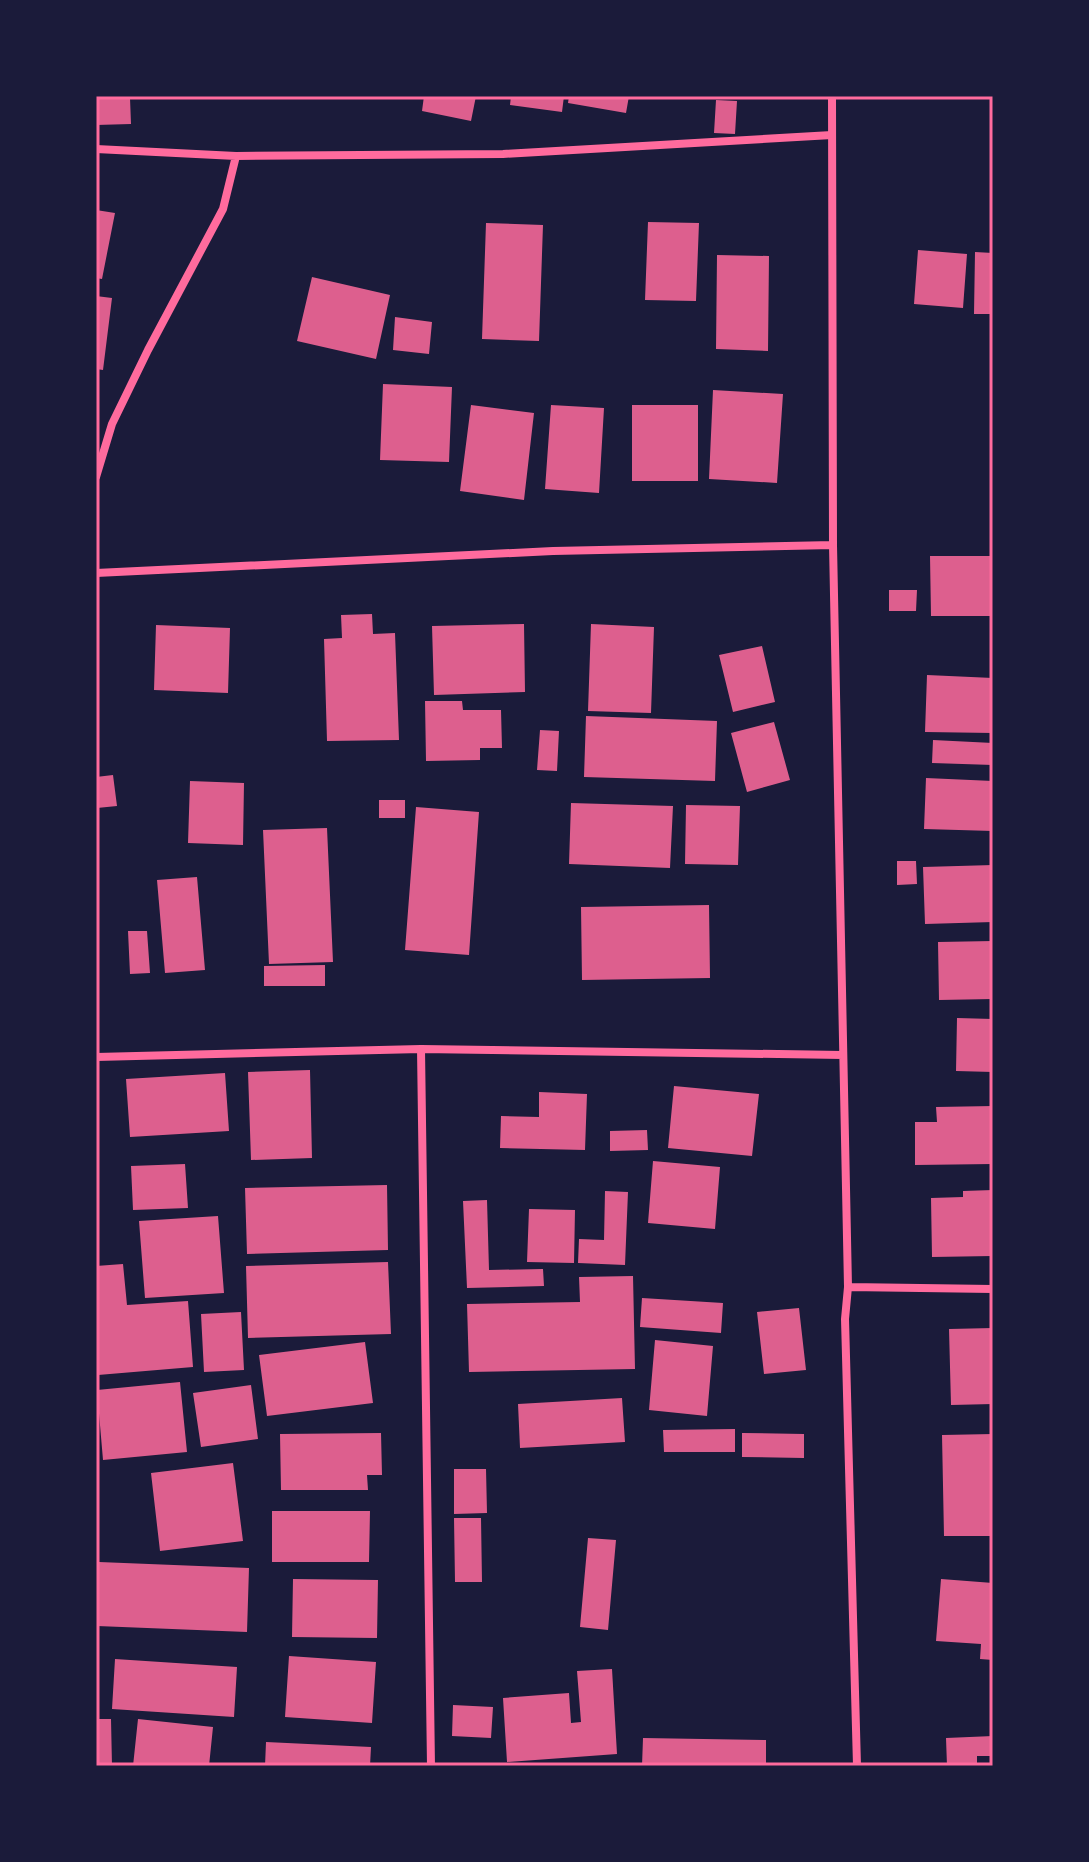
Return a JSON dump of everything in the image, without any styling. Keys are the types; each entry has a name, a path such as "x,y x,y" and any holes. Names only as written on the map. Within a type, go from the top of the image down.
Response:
{"street":[{"path":"832,96 833,545 848,1287 845,1319 857,1766"},
{"path":"96,149 236,156 503,154 832,135"},
{"path":"96,477 112,424 223,209 236,156"},
{"path":"96,573 553,551 833,545"},
{"path":"96,1057 421,1049 843,1055"},
{"path":"421,1049 431,1766"},
{"path":"848,1287 993,1289"}],"building":[{"path":"424,96 476,96 471,121 422,111"},
{"path":"511,96 564,96 562,112 510,105"},
{"path":"569,96 629,96 626,113 568,103"},
{"path":"130,98 131,124 96,125 96,99"},
{"path":"716,100 737,101 735,134 714,133"},
{"path":"96,210 115,213 102,279 96,278"},
{"path":"648,222 699,223 696,301 645,300"},
{"path":"486,223 543,225 539,341 482,339"},
{"path":"918,250 967,254 963,308 914,304"},
{"path":"975,252 993,253 993,314 974,314"},
{"path":"717,255 769,256 768,351 716,349"},
{"path":"312,277 390,295 376,359 297,341"},
{"path":"96,296 112,298 103,370 96,369"},
{"path":"395,317 432,322 429,354 393,350"},
{"path":"383,384 452,387 449,462 380,460"},
{"path":"713,390 783,394 777,483 709,479"},
{"path":"471,405 534,413 524,500 460,491"},
{"path":"551,405 604,408 599,493 545,489"},
{"path":"632,405 698,405 698,481 632,481"},
{"path":"930,556 993,556 993,616 931,616"},
{"path":"889,590 917,590 916,611 889,611"},
{"path":"372,614 373,634 395,633 399,740 327,741 324,639 342,638 341,615"},
{"path":"524,624 525,692 434,695 432,626"},
{"path":"591,624 654,627 651,713 588,711"},
{"path":"156,625 230,628 228,693 154,690"},
{"path":"762,646 775,702 733,712 719,655"},
{"path":"927,675 993,678 993,733 925,732"},
{"path":"425,701 462,701 463,710 501,710 502,748 480,748 480,760 426,761"},
{"path":"586,716 717,721 715,781 584,777"},
{"path":"774,722 790,780 747,792 731,733"},
{"path":"540,730 559,731 557,771 537,770"},
{"path":"933,740 993,743 993,765 932,763"},
{"path":"113,775 117,806 97,808 96,777"},
{"path":"926,778 993,781 993,831 924,829"},
{"path":"190,781 244,783 243,845 188,843"},
{"path":"379,800 405,800 405,818 379,818"},
{"path":"571,803 673,806 670,868 569,864"},
{"path":"686,805 740,806 738,865 685,864"},
{"path":"416,807 479,812 469,955 405,950"},
{"path":"327,828 333,962 269,964 263,830"},
{"path":"897,861 916,861 917,884 897,885"},
{"path":"993,865 993,922 925,924 923,867"},
{"path":"197,877 205,970 165,973 157,880"},
{"path":"709,905 710,978 582,980 581,907"},
{"path":"128,931 147,931 150,973 130,974"},
{"path":"993,941 993,999 939,1000 938,942"},
{"path":"325,965 325,986 264,986 264,966"},
{"path":"957,1018 993,1019 993,1072 956,1071"},
{"path":"310,1070 312,1158 251,1160 248,1072"},
{"path":"225,1073 229,1131 130,1137 126,1079"},
{"path":"674,1086 759,1094 752,1156 668,1148"},
{"path":"539,1092 587,1094 585,1150 500,1148 501,1116 539,1117"},
{"path":"993,1106 993,1164 915,1165 915,1122 937,1122 936,1107"},
{"path":"647,1130 648,1150 610,1151 610,1131"},
{"path":"653,1161 720,1167 715,1229 648,1223"},
{"path":"185,1164 188,1208 133,1210 131,1166"},
{"path":"387,1185 388,1250 247,1254 245,1188"},
{"path":"993,1190 993,1256 932,1257 931,1198 963,1197 963,1191"},
{"path":"605,1191 628,1192 625,1265 578,1263 579,1239 604,1240"},
{"path":"487,1200 489,1270 543,1269 544,1286 467,1288 463,1201"},
{"path":"529,1209 575,1210 574,1263 527,1262"},
{"path":"218,1216 224,1293 145,1298 139,1221"},
{"path":"388,1262 391,1334 248,1338 246,1266"},
{"path":"123,1264 127,1305 188,1301 193,1367 98,1375 96,1266"},
{"path":"633,1276 635,1369 469,1372 467,1304 580,1302 579,1277"},
{"path":"642,1298 723,1303 721,1333 640,1327"},
{"path":"799,1308 806,1370 764,1374 757,1312"},
{"path":"241,1312 244,1370 204,1372 201,1314"},
{"path":"993,1328 993,1404 951,1405 949,1329"},
{"path":"655,1340 713,1346 707,1416 649,1410"},
{"path":"365,1342 373,1403 267,1416 259,1355"},
{"path":"180,1382 187,1452 103,1460 97,1390"},
{"path":"251,1385 258,1439 201,1447 193,1393"},
{"path":"622,1398 625,1442 520,1448 518,1404"},
{"path":"735,1429 735,1452 664,1452 663,1430"},
{"path":"381,1433 382,1475 367,1475 368,1490 281,1490 280,1434"},
{"path":"742,1433 804,1434 804,1458 742,1457"},
{"path":"993,1434 993,1536 944,1536 942,1435"},
{"path":"233,1463 243,1541 160,1551 151,1473"},
{"path":"454,1469 486,1469 487,1513 454,1514"},
{"path":"272,1511 370,1511 369,1562 272,1562"},
{"path":"454,1518 481,1518 482,1582 455,1582"},
{"path":"588,1538 616,1540 608,1630 580,1627"},
{"path":"99,1562 249,1568 247,1632 97,1626"},
{"path":"293,1579 378,1580 377,1638 292,1637"},
{"path":"941,1579 993,1583 993,1660 980,1659 981,1644 936,1641"},
{"path":"289,1656 376,1662 372,1723 285,1717"},
{"path":"115,1659 237,1667 234,1717 112,1709"},
{"path":"612,1669 617,1754 507,1762 503,1698 569,1693 571,1723 581,1722 577,1671"},
{"path":"453,1705 493,1707 491,1738 452,1736"},
{"path":"96,1719 111,1719 112,1766 96,1766"},
{"path":"138,1719 213,1727 209,1766 133,1766"},
{"path":"993,1736 993,1756 977,1756 977,1766 947,1766 946,1738"},
{"path":"643,1738 766,1740 766,1766 642,1766"},
{"path":"266,1742 371,1747 370,1766 265,1766"}]}
